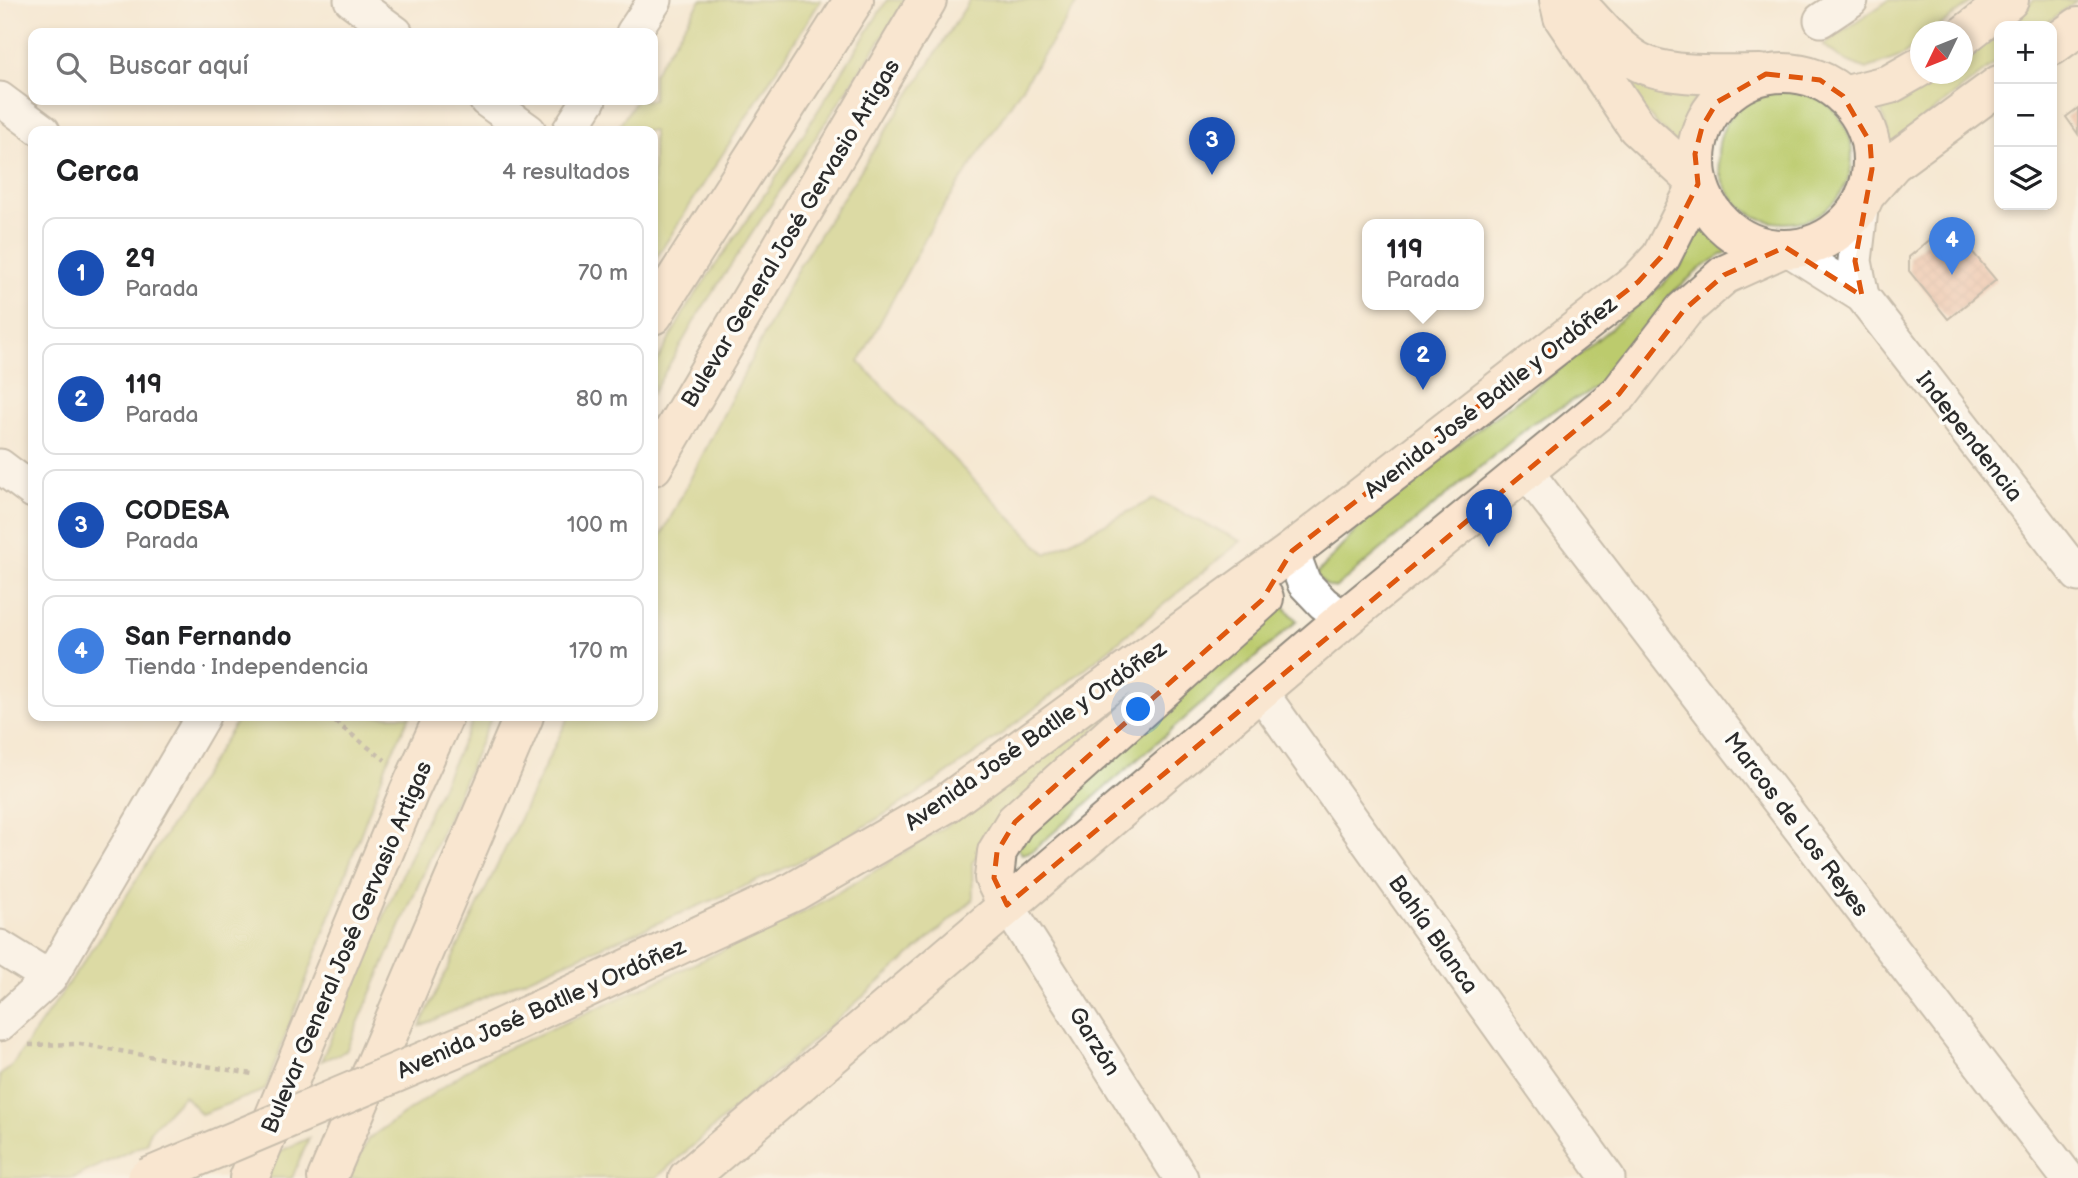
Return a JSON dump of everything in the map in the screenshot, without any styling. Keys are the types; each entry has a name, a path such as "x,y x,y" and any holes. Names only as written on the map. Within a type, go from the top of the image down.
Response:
{"main road":[{"path":"658,307 853,0"},
{"name":"Bulevar General José Gervasio Artigas","path":"658,457 927,0"},
{"path":"1559,0 1563,17 1637,127 1698,183"},
{"path":"1573,0 1622,50 1651,68 1706,74 1793,73 1820,80 1843,96 1860,117 1870,142 1872,169 1864,198"},
{"path":"1973,28 2009,0"},
{"path":"2057,42 2078,27"},
{"path":"1843,96 1890,84 1910,73"},
{"path":"1766,74 1739,84 1717,102 1712,110 1702,127 1695,154 1698,183 1705,201 1729,230 1763,247 1785,249 1811,245 1832,235 1849,220 1893,163 1994,89"},
{"name":"Avenida José Batlle y Ordóñez","path":"147,1178 481,1037 795,891 947,803 1292,551 1638,282 1661,257 1698,183"},
{"path":"688,1178 1344,619 1619,394 1684,310 1724,275 1785,249"},
{"path":"1007,905 993,878 997,852 1015,822 1262,600 1292,551"},
{"name":"Bulevar General José Gervasio Artigas","path":"249,1178 442,721"},
{"path":"327,1178 522,721"}],"street":[{"path":"351,0 389,28"},
{"path":"636,28 655,0"},
{"path":"1821,20 1851,0"},
{"path":"0,99 36,126"},
{"path":"493,105 522,126"},
{"path":"572,126 586,105"},
{"name":"Independencia","path":"1862,296 1855,261 1864,198"},
{"name":"Independencia","path":"1785,249 1862,296 2078,575"},
{"path":"0,466 28,488"},
{"name":"Marcos de Los Reyes","path":"1525,470 2067,1178"},
{"path":"1292,551 1304,583 1323,603 1344,619"},
{"name":"Bahía Blanca","path":"1260,691 1608,1178"},
{"path":"0,1024 50,978 200,721"},
{"name":"Garzón","path":"1007,905 1181,1178"},
{"path":"0,947 50,978"}],"path":[{"path":"334,721 414,782"},
{"path":"29,1045 80,1044 289,1081"}],"highlighted area":[{"path":"1766,74 1820,80 1843,96 1870,142 1872,169 1855,261 1862,296 1785,247 1724,275 1684,310 1619,394 1007,905 994,878 997,852 1015,822 1262,600 1292,551 1638,282 1661,257 1698,184 1695,154 1702,127 1717,102"}],"green space":[{"path":"701,0 821,0 658,255 658,126 619,126 633,105 658,105 658,66"},
{"path":"887,0 907,0 699,313 658,384 658,360 688,305 776,178"},
{"path":"970,0 1079,0 934,222 859,362 1046,554 1153,499 1241,541 1008,729 959,765 860,829 758,880 420,1026 567,721 658,721 658,542 798,268"},
{"path":"1889,0 1974,0 1946,21 1910,21 1910,50 1902,56 1866,69 1844,60 1823,45"},
{"path":"2034,0 2077,0 2050,21 2007,21"},
{"path":"1994,31 1994,64 1973,80 1973,48"},
{"path":"1620,67 1700,92 1686,112 1678,146 1637,103"},
{"path":"1926,84 1968,84 1891,144 1881,110 1900,104"},
{"path":"1785,89 1811,94 1832,109 1847,130 1852,156 1847,182 1832,203 1811,218 1785,223 1759,218 1738,203 1723,182 1718,156 1723,130 1738,109 1759,94"},
{"path":"1698,220 1713,238 1733,248 1701,268 1671,294 1613,376 1534,422 1335,588 1326,585 1316,575 1385,498 1585,350 1664,283 1682,264 1692,243"},
{"path":"1281,603 1297,621 1032,851 1022,854 1016,847 1019,837"},
{"path":"1146,678 995,828 972,863 973,900 656,1178 349,1178 368,1139 480,1061 804,912 982,803"},
{"path":"237,721 408,721 389,758 265,1090 201,1114 184,1095 149,1132 147,1143 73,1178 0,1178 0,1075 10,1068 98,941"},
{"path":"473,721 490,721 346,1051 321,1061 429,813"},
{"path":"309,1138 292,1178 266,1178 278,1152"}],"building":[{"path":"2078,108 2078,134 2066,117"},
{"path":"1949,224 1996,280 1948,319 1909,271 1909,257"}],"place":[{"name":"CODESA","path":"1212,175"},
{"name":"San Fernando","path":"1952,275"},
{"name":"119","path":"1423,390"},
{"name":"29","path":"1489,547"}]}
